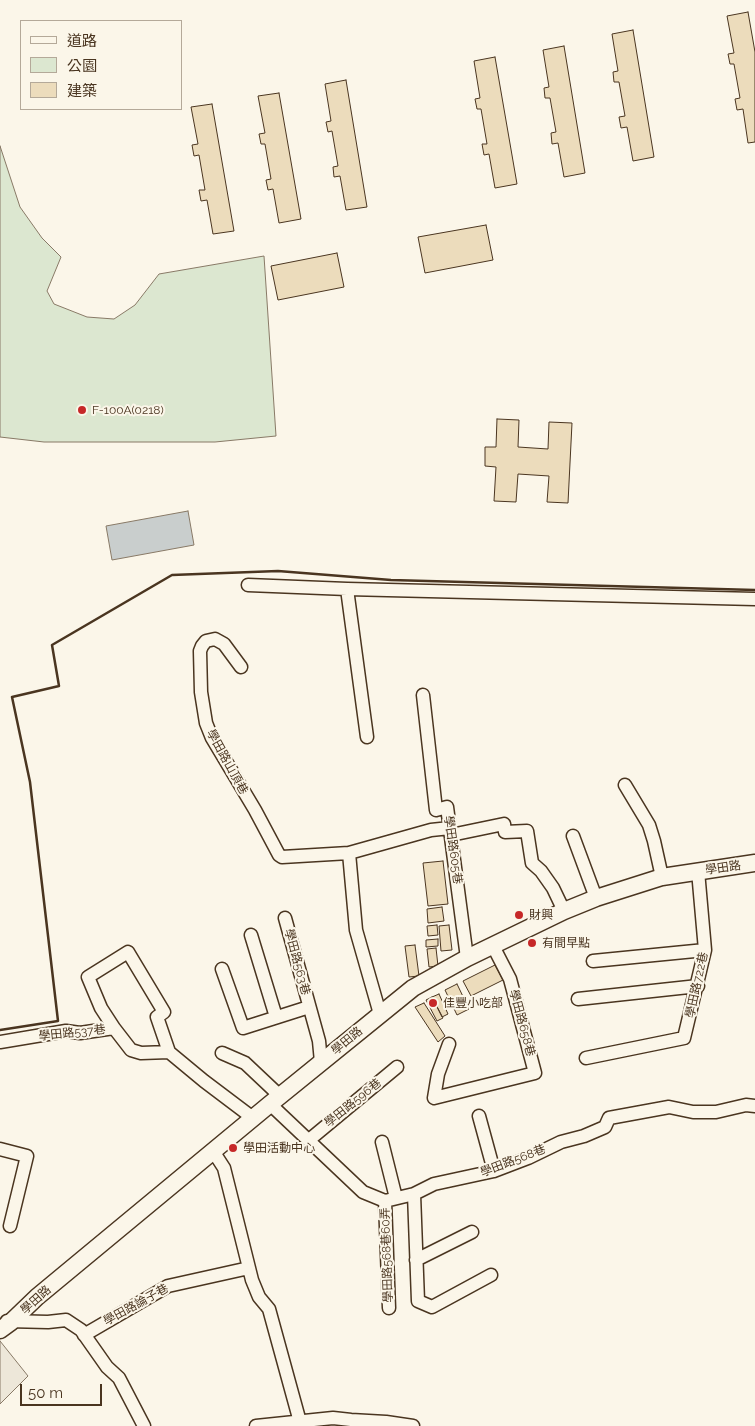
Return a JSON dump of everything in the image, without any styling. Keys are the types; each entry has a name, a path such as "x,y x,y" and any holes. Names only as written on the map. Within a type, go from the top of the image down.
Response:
{"main road":[{"name":"學田路","path":"4,1324 413,988 467,958 564,911 596,898 662,878 755,863"}],"street":[{"path":"248,585 347,590 755,599"},
{"path":"347,590 367,737"},
{"name":"學田路山頂巷","path":"241,667 224,644 215,639 210,639 202,646 200,650 201,692 206,723 212,738 255,810 276,851 282,857 349,853 431,830 451,832 504,824 505,832 528,831 532,863 542,871 564,911"},
{"name":"學田路605巷","path":"423,694 436,810 447,807 467,958"},
{"path":"625,785 648,825 654,841 662,878"},
{"path":"573,836 596,898"},
{"path":"349,853 356,930 380,1014"},
{"name":"學田路722巷","path":"586,1058 684,1038 698,986 705,950 698,871"},
{"name":"學田路563巷","path":"285,918 319,1041 321,1062"},
{"path":"251,936 276,1017"},
{"name":"學田路658巷","path":"449,1044 438,1074 434,1098 536,1073 510,979 493,946"},
{"path":"594,961 705,950"},
{"name":"學田路537巷","path":"128,952 164,1012 157,1017 169,1052 141,1053 131,1050 101,1008 88,977 128,952"},
{"name":"學田路563巷","path":"222,969 243,1028 309,1007"},
{"path":"578,999 698,986"},
{"name":"學田路537巷","path":"0,1042 66,1031 80,1033 114,1028"},
{"path":"169,1052 253,1118"},
{"path":"222,1053 245,1063 309,1140 363,1192 390,1200"},
{"name":"學田路596巷","path":"309,1140 397,1067"},
{"name":"學田路568巷","path":"390,1200 414,1194 434,1184 494,1171 528,1158 561,1142 584,1136 605,1127 609,1118 669,1107 693,1112 716,1112 746,1105 755,1106"},
{"path":"479,1116 494,1171"},
{"name":"學田路568巷60弄","path":"382,1142 390,1200 389,1308"},
{"path":"0,1149 27,1156 10,1226"},
{"path":"213,1151 224,1168 249,1268 259,1297 269,1309 300,1422"},
{"path":"414,1194 418,1301 432,1307 491,1274"},
{"path":"416,1260 472,1232"},
{"name":"學田路論子巷","path":"84,1335 168,1286 249,1268"},
{"path":"4,1324 66,1320 81,1330 108,1367 119,1378 144,1426"},
{"path":"256,1426 333,1418 413,1426"}],"green space":[{"path":"0,146 20,207 42,238 61,257 47,291 54,304 87,317 114,319 135,305 159,274 264,256 276,436 215,442 44,442 0,437"}],"shaded area":[{"path":"188,511 194,545 112,560 106,526"},
{"path":"0,1341 28,1376 0,1404"}],"building":[{"path":"748,12 755,52 755,142 748,143 743,109 737,110 735,99 740,98 734,64 730,64 728,54 734,53 727,16"},
{"path":"633,30 654,157 633,161 627,127 621,128 619,117 625,116 619,82 614,82 613,72 618,71 612,34"},
{"path":"564,46 585,173 564,177 558,143 552,144 551,133 556,132 550,98 545,98 544,88 549,87 543,50"},
{"path":"495,57 517,184 495,188 489,154 484,155 482,144 487,144 481,109 477,109 475,99 480,98 474,61"},
{"path":"346,80 367,207 346,210 340,176 334,177 333,167 338,166 332,131 328,132 326,122 331,121 325,84"},
{"path":"279,93 301,219 279,223 273,189 268,190 266,180 271,179 265,144 261,144 259,134 265,133 258,96"},
{"path":"212,104 234,231 213,234 207,200 201,201 199,190 205,190 199,155 194,156 192,145 198,144 191,107"},
{"path":"486,225 493,260 425,273 418,237"},
{"path":"337,253 344,287 278,300 271,266"},
{"path":"497,419 519,420 518,447 548,449 549,422 572,423 568,503 547,502 549,476 518,474 516,502 494,501 496,467 485,466 485,447 496,447"},
{"path":"443,861 448,904 428,906 423,863"},
{"path":"442,907 444,921 428,923 427,909"},
{"path":"437,925 438,935 428,936 427,926"},
{"path":"449,925 452,950 441,951 439,926"},
{"path":"438,939 438,946 426,947 426,940"},
{"path":"415,945 419,976 409,977 405,946"},
{"path":"436,948 438,966 429,967 427,949"},
{"path":"495,965 503,980 471,996 463,981"},
{"path":"457,984 469,1009 457,1015 445,990"},
{"path":"439,994 448,1014 442,1017 432,997"},
{"path":"432,997 443,1018 437,1021 426,1000"},
{"path":"424,1003 445,1036 438,1042 415,1007"}],"wall":[{"path":"0,1030 58,1021 30,782 12,697 59,686 52,645 172,575 278,571 391,580 755,590"}],"place":[{"name":"F-100A(0218)","path":"82,410"},
{"name":"財興","path":"519,915"},
{"name":"有間早點","path":"532,943"},
{"name":"佳豐小吃部","path":"433,1003"},
{"name":"學田活動中心","path":"233,1148"}]}
